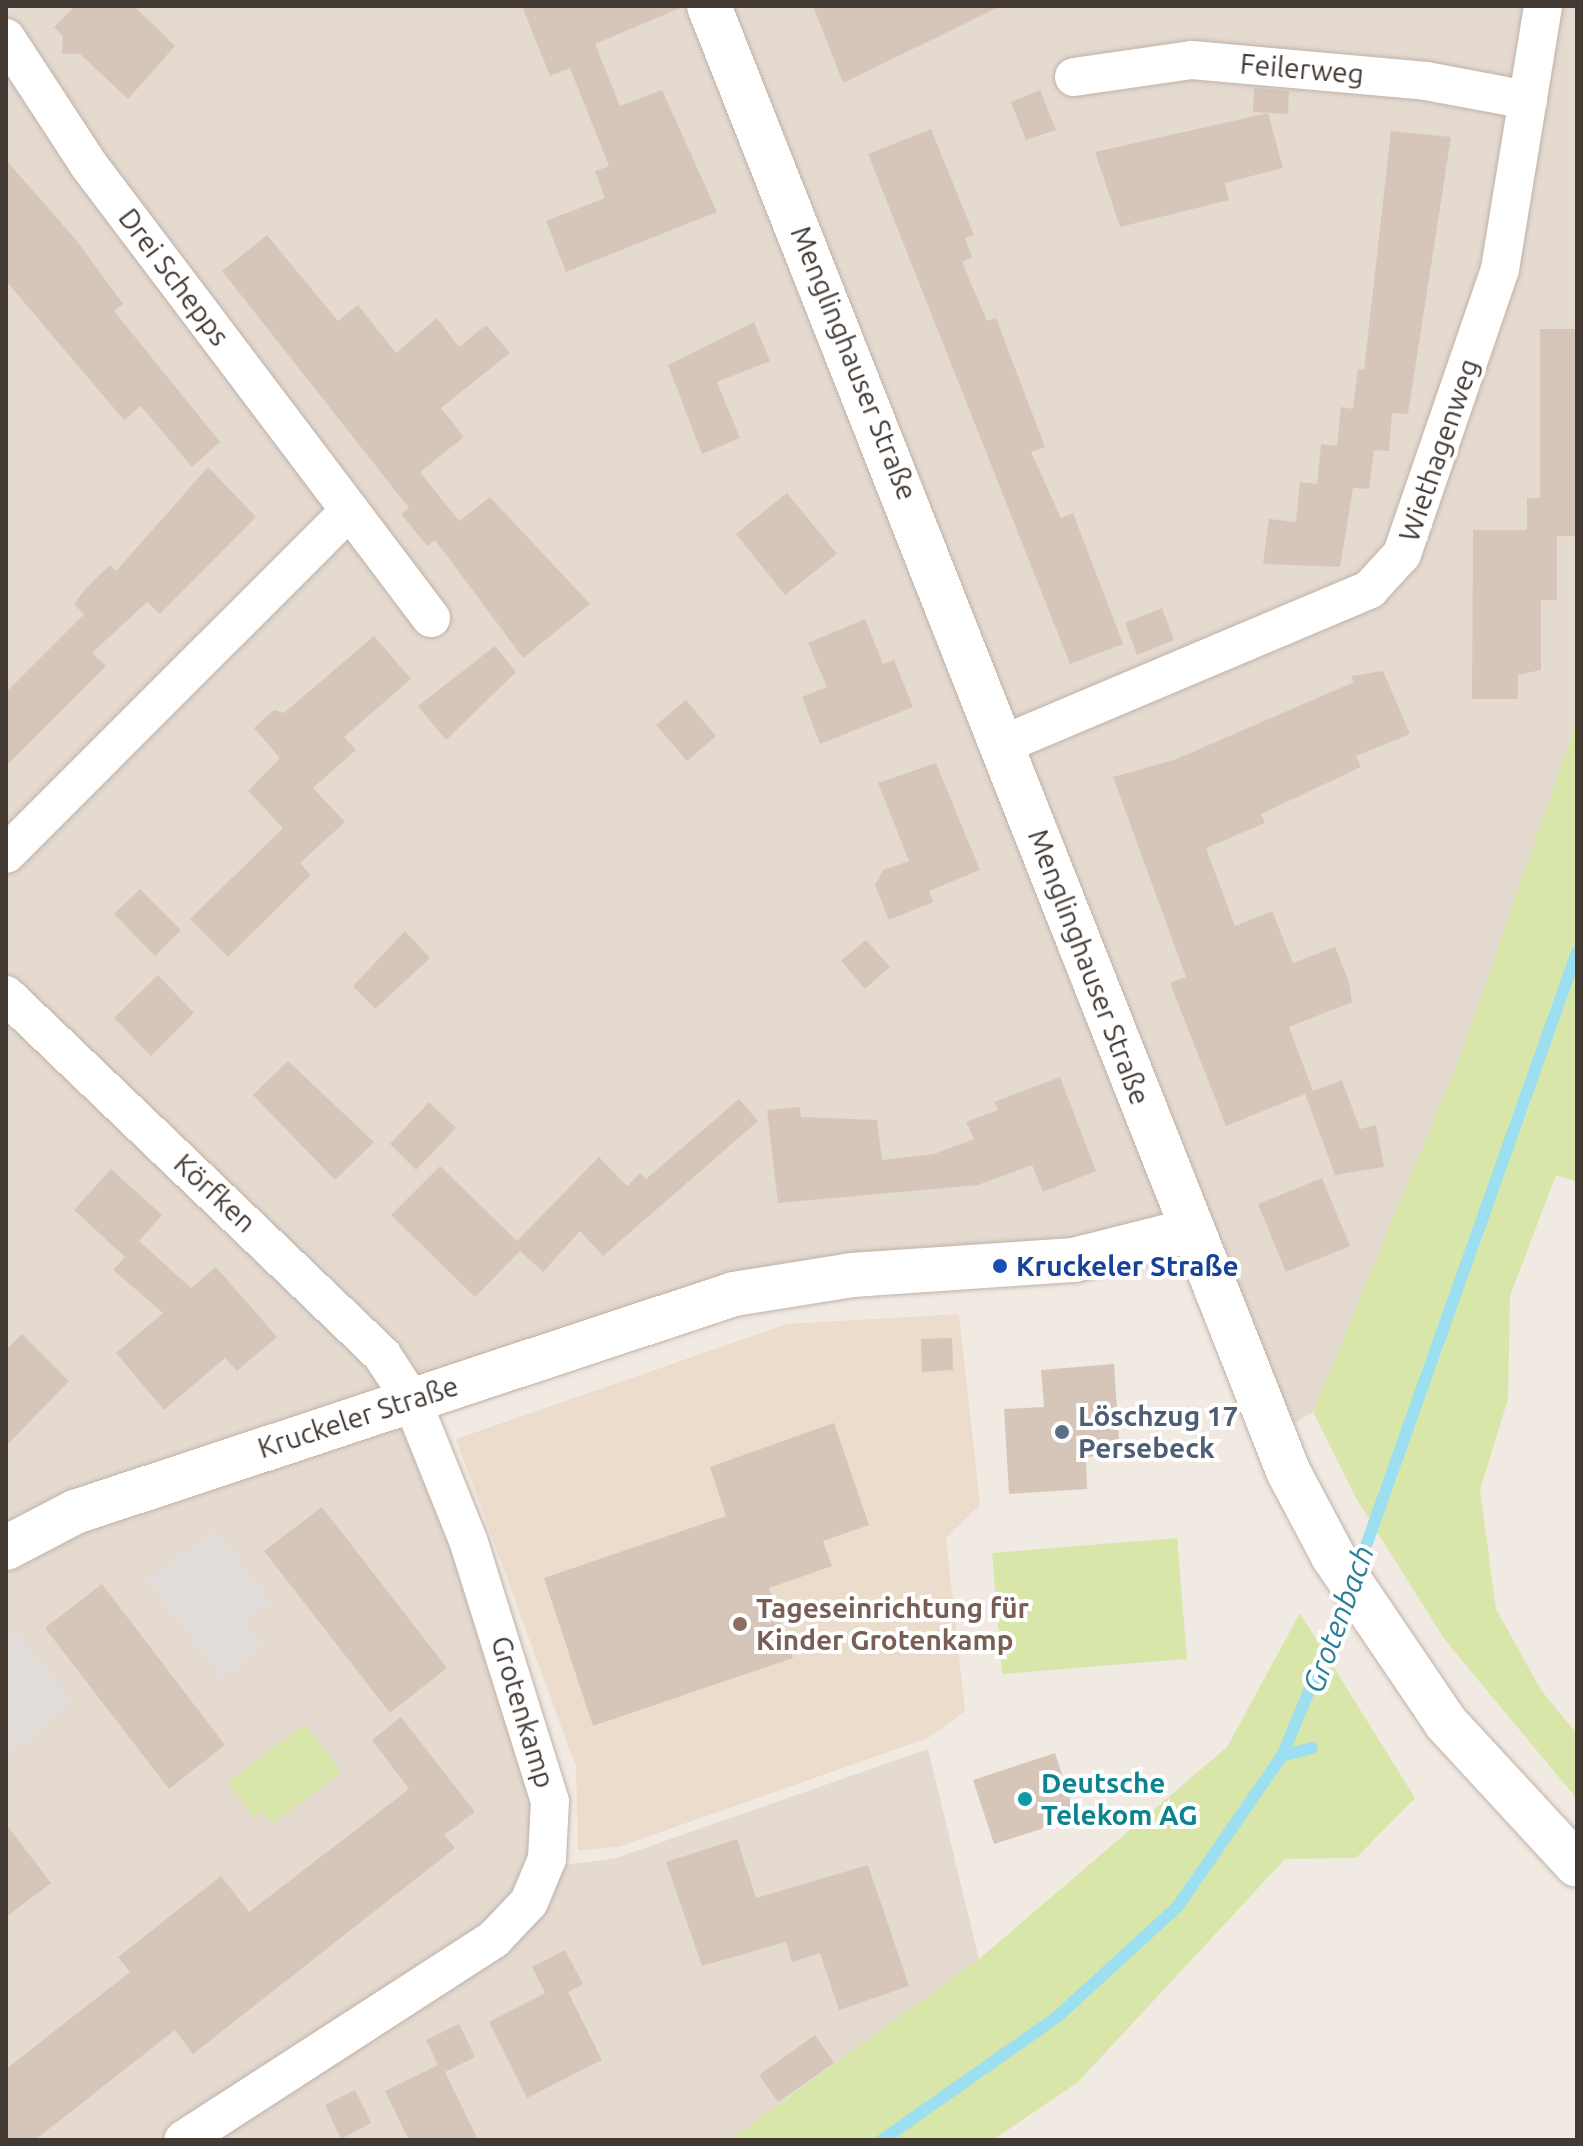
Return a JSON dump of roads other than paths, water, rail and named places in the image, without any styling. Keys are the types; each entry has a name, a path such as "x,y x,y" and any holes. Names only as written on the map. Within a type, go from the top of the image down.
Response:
{"street":[{"name":"Menglinghauser Straße","path":"709,6 1006,743 1253,1397 1333,1556 1377,1624 1446,1723 1577,1865"},
{"name":"Wiethagenweg","path":"1006,743 1335,605 1388,574 1417,519 1493,293 1543,6"},
{"name":"Drei Schepps","path":"6,38 88,164 431,618"},
{"name":"Feilerweg","path":"1074,77 1192,60 1426,81 1528,100"},
{"path":"6,854 350,510"},
{"name":"Körfken","path":"13,1013 357,1328 412,1401"},
{"name":"Kruckeler Straße","path":"6,1548 75,1512 734,1294 852,1275 1074,1260 1189,1231"},
{"name":"Grotenkamp","path":"183,2140 494,1939 529,1902 547,1859 551,1814 542,1765 412,1401"}],"waterway":[{"name":"Grotenbach","path":"1356,1574 1577,952"},
{"name":"Grotenbach","path":"882,2140 1057,2017 1178,1906 1282,1756 1349,1595"},
{"path":"1282,1756 1312,1748"}],"place":[{"name":"Kruckeler Straße","path":"1000,1266"},
{"name":"Löschzug 17 Persebeck","path":"1062,1432"},
{"name":"Tageseinrichtung für Kinder Grotenkamp","path":"740,1624"},
{"name":"Deutsche Telekom AG","path":"1025,1799"}]}
